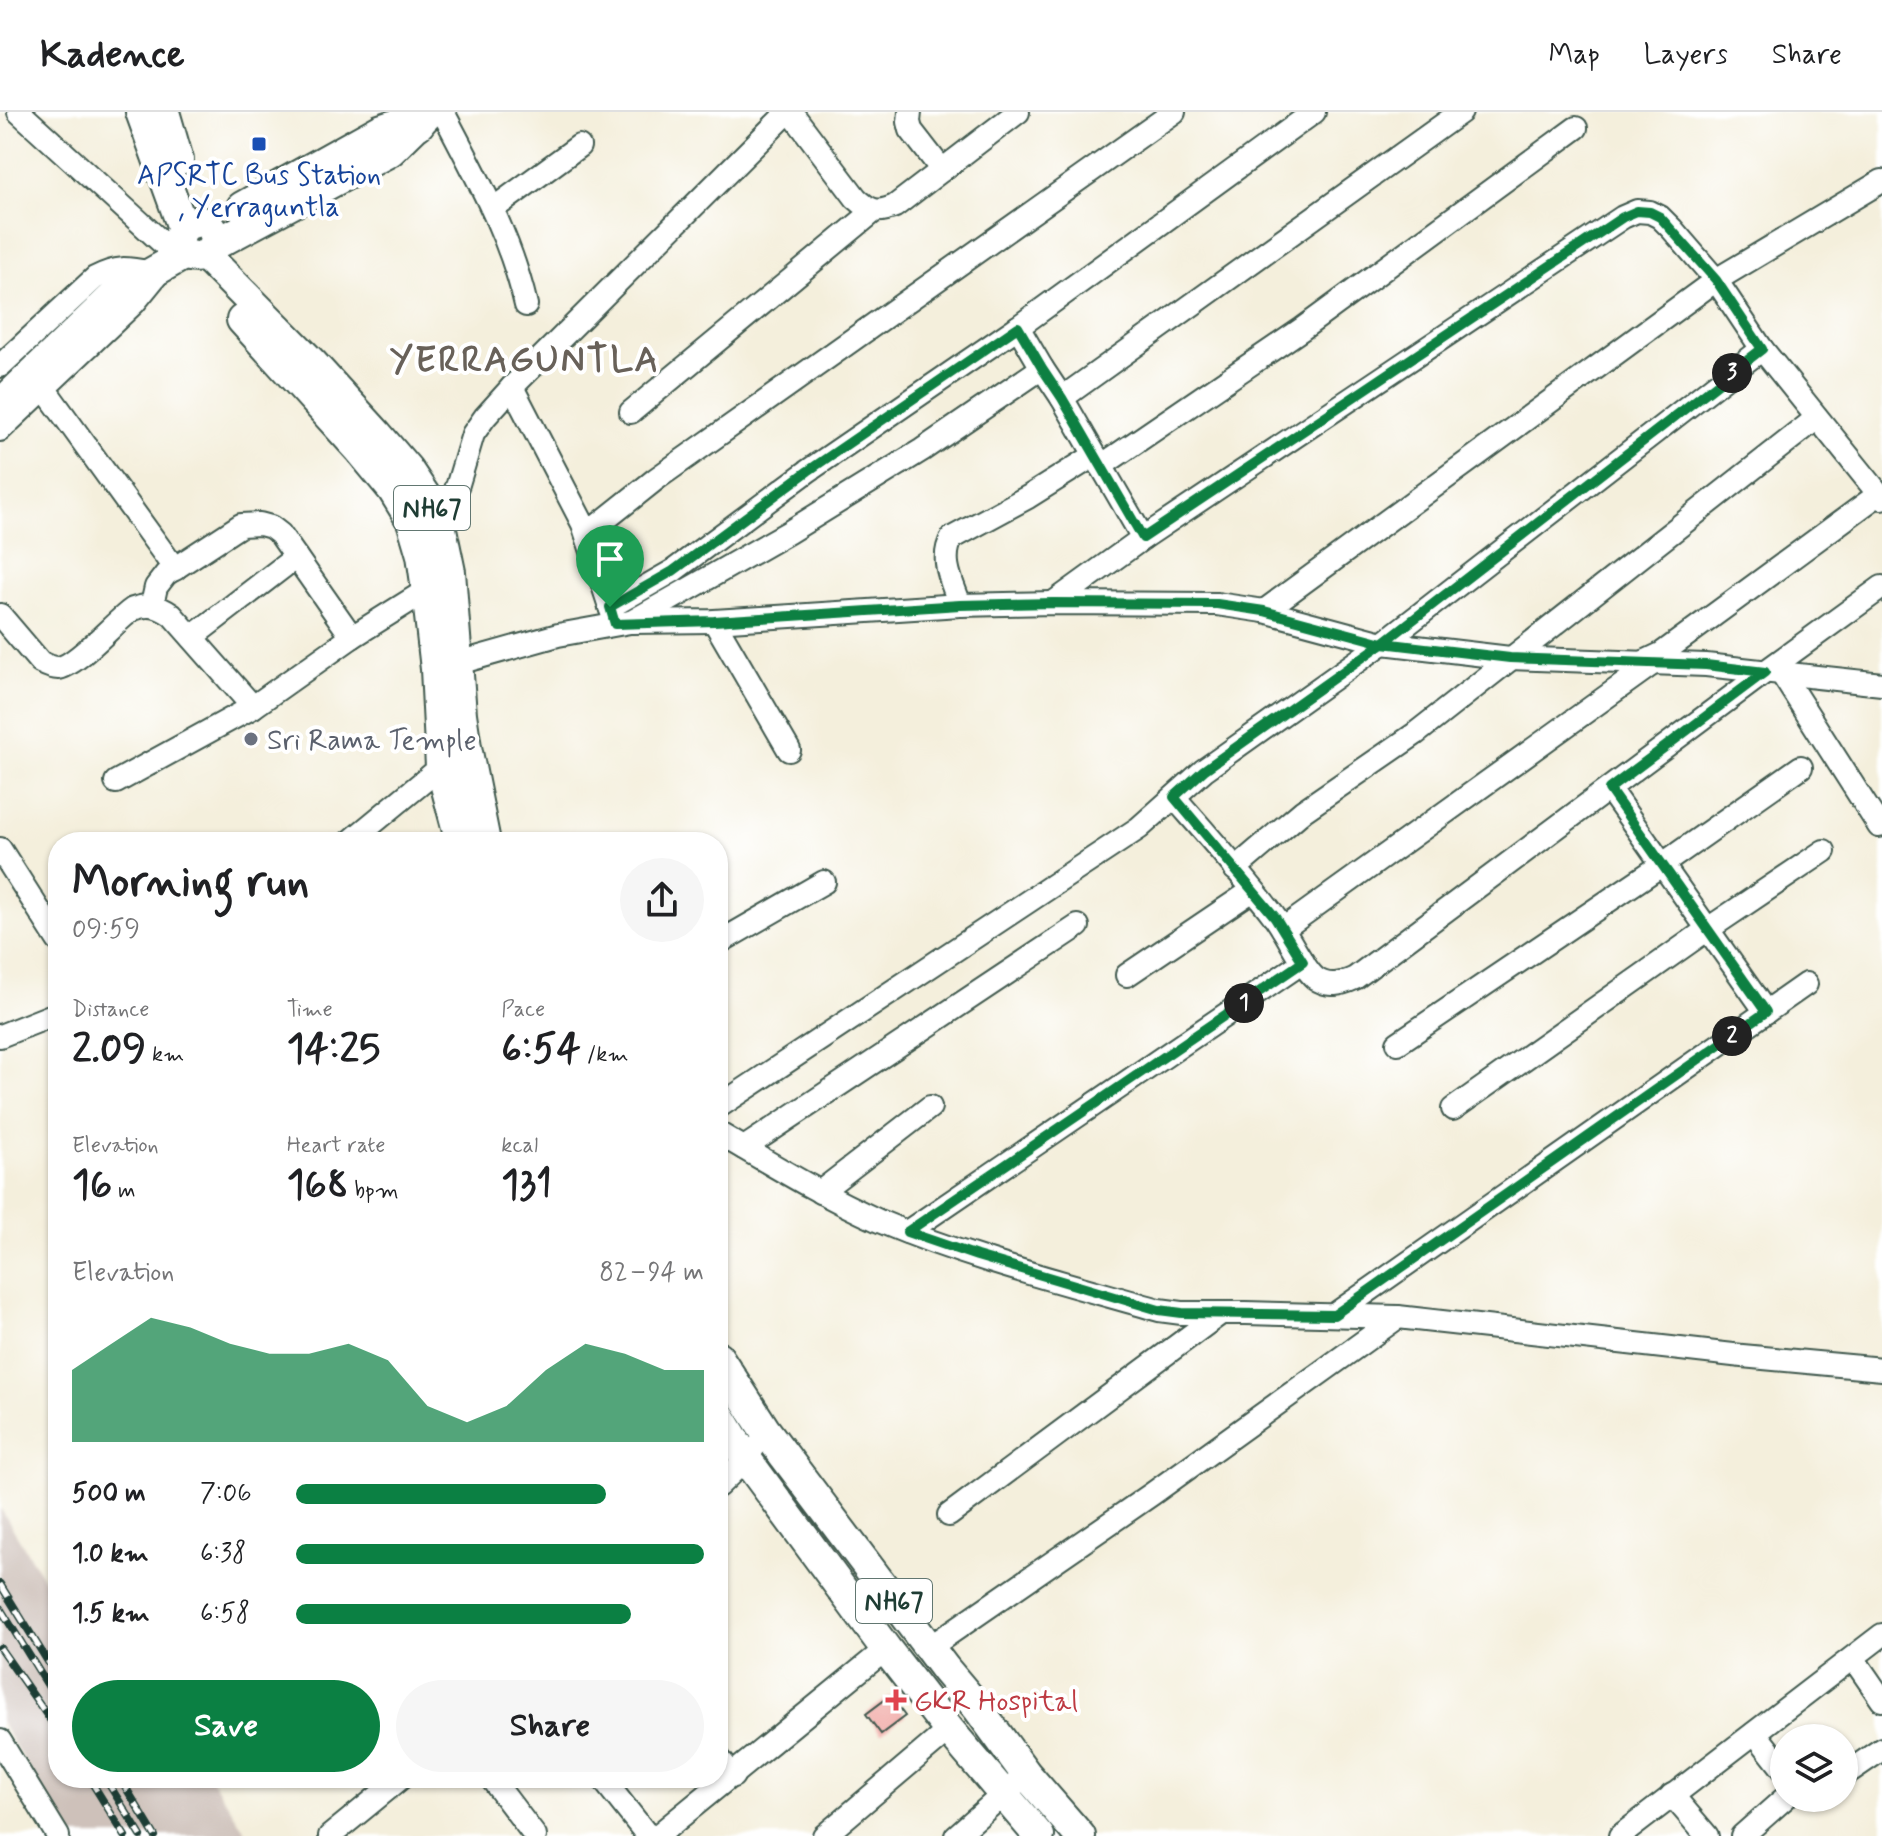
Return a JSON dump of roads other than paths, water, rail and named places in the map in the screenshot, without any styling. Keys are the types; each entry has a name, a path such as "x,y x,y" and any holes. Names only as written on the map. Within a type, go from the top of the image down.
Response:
{"highway":[{"path":"141,112 188,248"},
{"path":"164,112 188,248"},
{"path":"0,405 118,292 380,130 431,116"},
{"name":"NH67","path":"188,248 313,364 407,469 429,502 441,529 450,572 441,767 458,832"},
{"name":"NH67","path":"188,248 223,300 340,428 393,490 412,521 422,555 427,590 461,714 483,832"},
{"name":"NH67","path":"728,1373 765,1430 930,1647 1015,1784 1039,1836"},
{"name":"NH67","path":"728,1429 746,1459 949,1730 1080,1836"}],"street":[{"path":"19,112 188,248"},
{"path":"441,529 473,434 485,417 683,214 789,112 856,198 874,211 895,206 1018,112"},
{"path":"910,112 911,130 942,170"},
{"path":"587,534 656,479 1174,112"},
{"path":"619,618 673,571 808,471 1018,327 1314,112"},
{"path":"1062,398 1461,112"},
{"path":"431,116 493,209 512,255 526,305"},
{"path":"960,605 946,558 952,538 1098,461 1302,329 1576,128"},
{"path":"493,209 579,146"},
{"path":"1264,611 1716,280 1882,181"},
{"path":"631,412 874,211"},
{"path":"1053,603 1143,538 1623,217 1637,211 1660,217 1716,280 1762,349 1880,496 1283,929"},
{"path":"0,366 95,278 108,271 188,248"},
{"path":"0,430 188,248"},
{"path":"1018,327 1143,538"},
{"path":"728,1100 1139,828 1204,770 1383,643 1762,349"},
{"path":"447,666 619,618 768,545 922,450 1042,368"},
{"path":"512,387 587,534 619,618"},
{"path":"44,388 175,569"},
{"path":"1235,869 1303,811 1394,751 1817,418"},
{"path":"152,605 153,594 160,580 241,525 260,524 280,534 352,637"},
{"path":"192,637 296,557"},
{"path":"1174,797 1253,890 1316,979 1328,985 1343,984 1773,673 1882,587"},
{"path":"116,782 253,707 352,637 427,590"},
{"path":"619,618 714,621 960,605 1217,604 1264,611 1383,643 1510,658 1706,665 1882,684"},
{"path":"0,615 40,662 56,668 74,661 133,609 143,605 162,608 172,615 253,707"},
{"path":"714,621 789,750"},
{"path":"1773,673 1879,826"},
{"path":"362,832 441,767"},
{"path":"1398,1043 1801,767"},
{"path":"1609,789 1766,1012"},
{"path":"0,849 48,924"},
{"path":"1453,1109 1824,851"},
{"path":"728,937 824,882"},
{"path":"1127,975 1253,890"},
{"path":"744,1148 1078,926"},
{"path":"907,1232 1303,962"},
{"path":"1334,1315 1806,984"},
{"path":"0,1036 48,1017"},
{"path":"820,1192 930,1107"},
{"path":"728,1139 820,1192 907,1232 1159,1310 1398,1317 1757,1358 1882,1369"},
{"path":"949,1515 1221,1313"},
{"path":"930,1647 1152,1494 1398,1317"},
{"path":"728,1476 746,1459 765,1430"},
{"path":"1620,1836 1882,1635"},
{"path":"728,1780 886,1649"},
{"path":"1853,1658 1882,1700"},
{"path":"824,1836 949,1730"},
{"path":"1755,1733 1770,1752"},
{"path":"0,1741 58,1836"},
{"path":"1858,1765 1882,1749"},
{"path":"728,1770 733,1776"},
{"path":"956,1836 1015,1784"},
{"path":"330,1836 389,1788"},
{"path":"499,1788 535,1836"},
{"path":"610,1788 648,1836"},
{"path":"657,1836 718,1788"},
{"path":"1672,1795 1707,1836"},
{"path":"1742,1836 1768,1827"}],"railway":[{"path":"0,1584 48,1662"},
{"path":"0,1608 48,1686"},
{"path":"0,1648 48,1717"},
{"path":"95,1788 125,1836"},
{"path":"111,1788 141,1836"},
{"path":"126,1788 155,1836"}],"place":[{"name":"APSRTC Bus Station , Yerraguntla","path":"259,144"},
{"name":"Sri Rama Temple","path":"251,739"},
{"name":"GKR Hospital","path":"896,1700"}],"district":[{"name":"YERRAGUNTLA","path":"525,358"}]}
